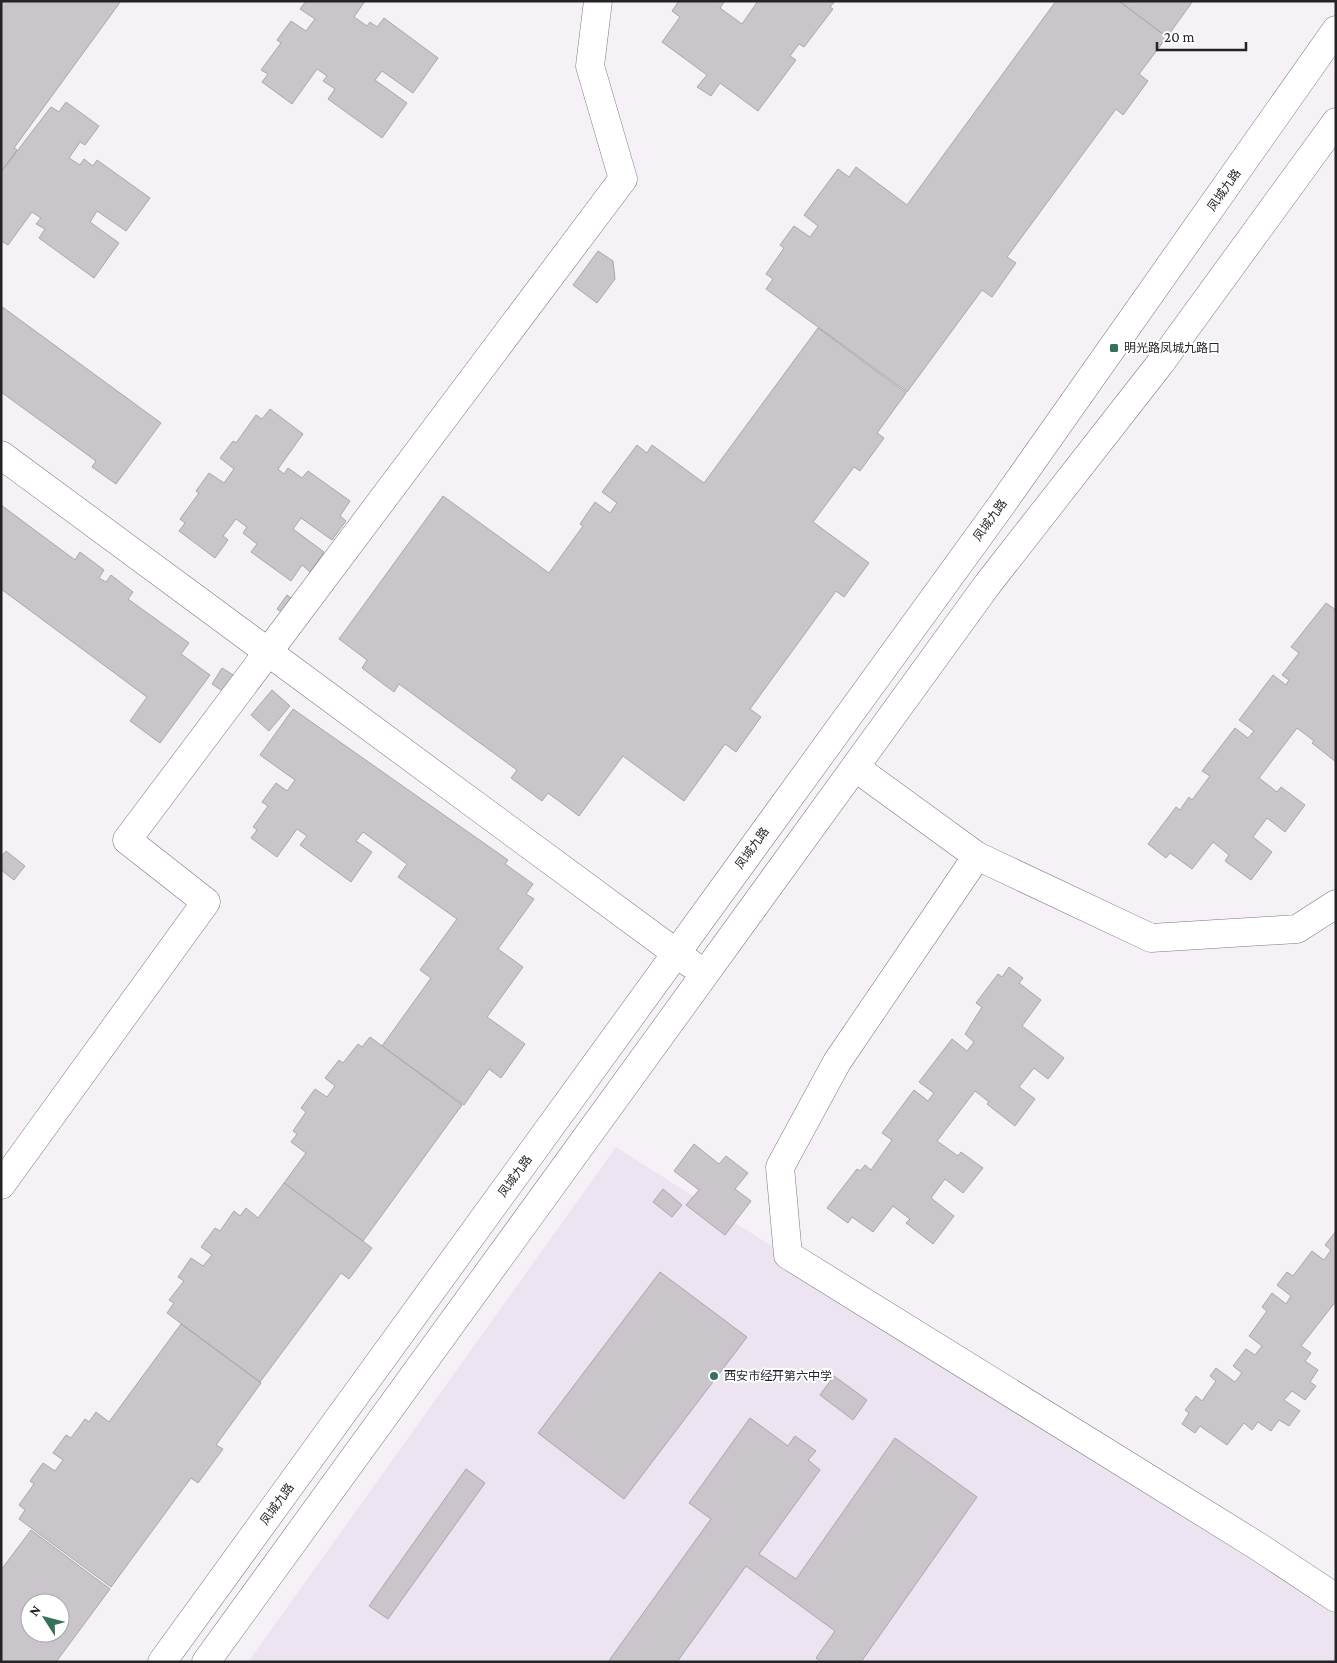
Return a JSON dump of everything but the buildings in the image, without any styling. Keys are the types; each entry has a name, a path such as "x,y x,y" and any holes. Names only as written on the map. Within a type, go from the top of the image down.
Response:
{"street":[{"path":"1,1186 206,902 127,840 623,179 590,66 598,1"},
{"name":"凤城九路","path":"162,1662 1108,356 1336,30"},
{"path":"206,1662 987,585 1159,365 1336,122"},
{"path":"1,455 704,974"},
{"path":"856,768 977,856 1151,938 1297,930 1336,904"},
{"path":"977,856 837,1062 780,1167 788,1255 1259,1547 1336,1598"}],"shaded area":[{"name":"西安市经开第六中学","path":"616,1147 1336,1605 1336,1662 248,1662"}],"place":[{"name":"明光路凤城九路口","path":"1114,348"},
{"name":"西安市经开第六中学","path":"714,1376"}]}
